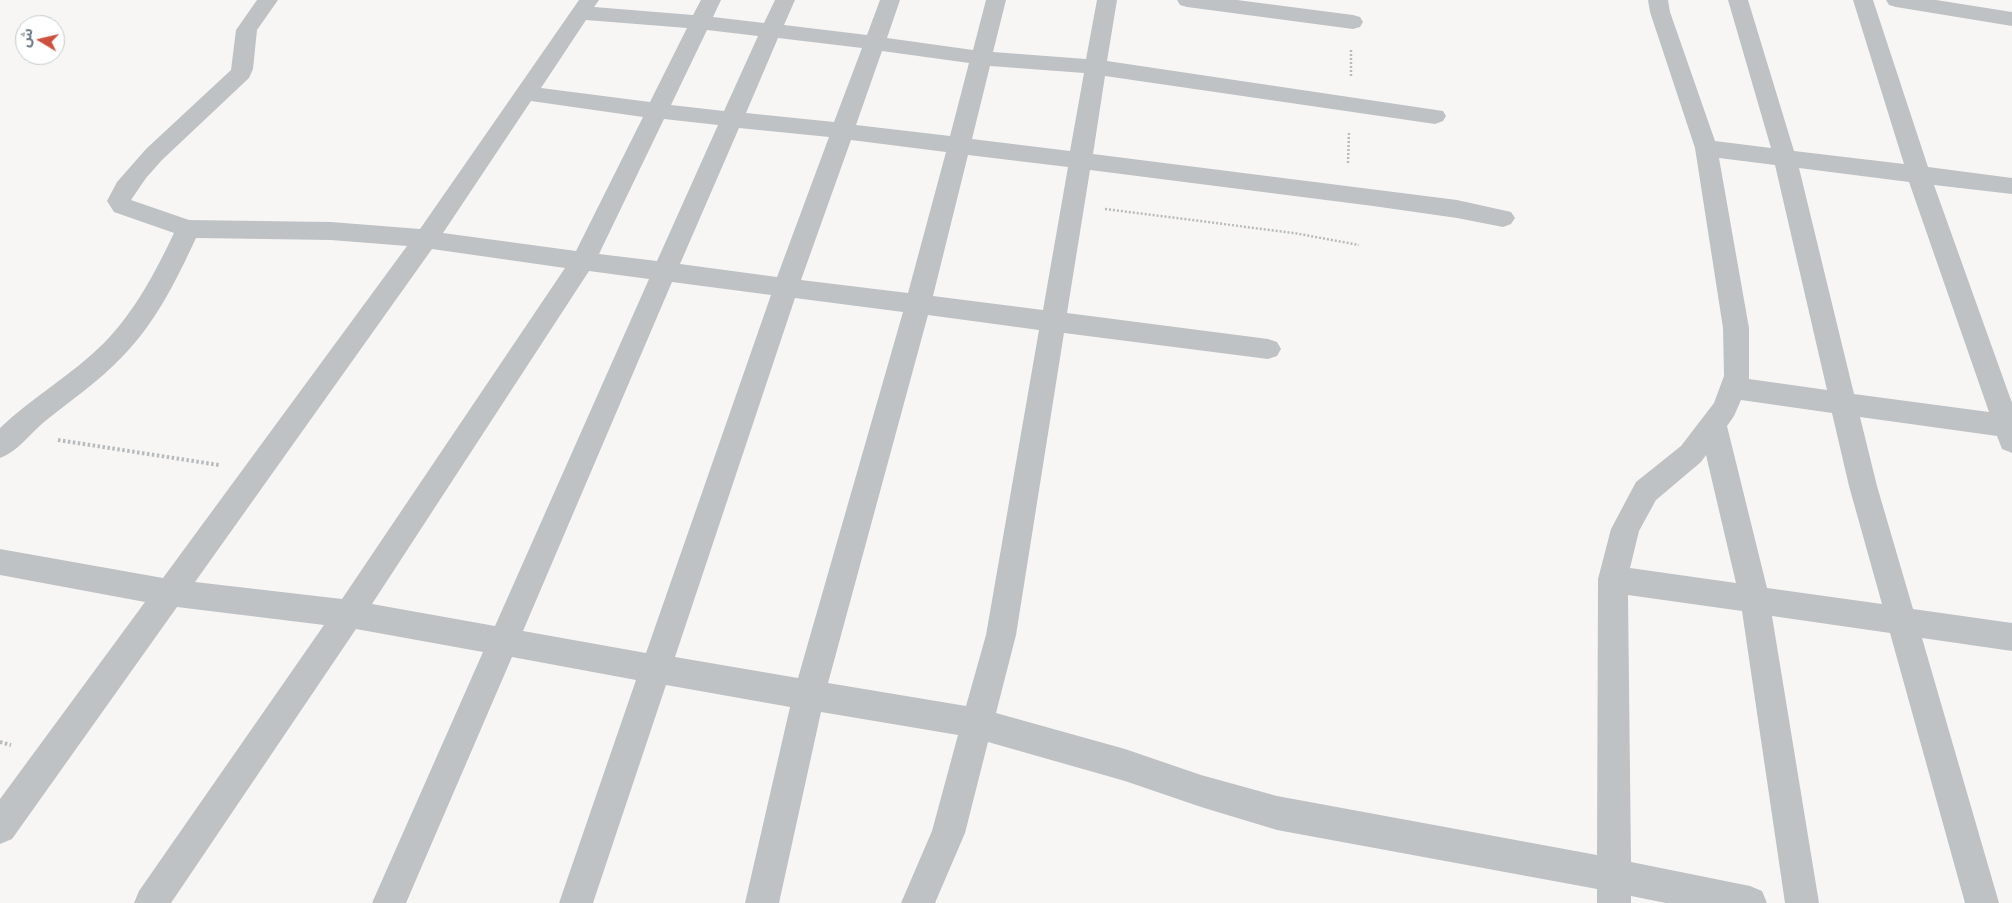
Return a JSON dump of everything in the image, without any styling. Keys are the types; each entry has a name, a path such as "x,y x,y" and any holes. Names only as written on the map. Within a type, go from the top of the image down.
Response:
{"street":[{"path":"268,0 249,25 244,40 245,51 241,73 148,162 121,193 119,201 122,206 188,229 331,232 426,239 583,262 1268,349"},
{"path":"389,903 664,271 785,0"},
{"path":"576,903 786,287 890,0"},
{"path":"762,903 809,694 918,304 996,0"},
{"path":"918,903 948,832 1001,635 1107,0"},
{"path":"1187,0 1352,22"},
{"path":"1614,889 1613,579 1625,529 1646,491 1691,454 1725,408 1737,376 1736,328 1706,148 1658,0"},
{"path":"1738,0 1785,158 1863,486 1982,903"},
{"path":"1733,388 1843,402 2010,432 1918,173 1863,0"},
{"path":"1896,0 2004,12 2012,38"},
{"path":"0,827 426,239 585,6 706,11 771,32 874,43 981,58 1096,68 1435,116"},
{"path":"151,903 349,614 583,262 706,11"},
{"path":"526,93 657,111 1080,160 1392,200 1457,209 1503,218"},
{"path":"1706,148 2012,186"},
{"path":"4,433 95,366 127,336 159,291 188,229"},
{"path":"1713,425 1754,600 1802,903"},
{"path":"0,562 171,593 349,614 656,669 978,723 1125,765 1201,791 1277,813 1614,889 1750,903"},
{"path":"1613,579 2012,637"}],"path":[{"path":"1072,206 1285,232 1359,245"},
{"path":"4,433 258,472"}]}
